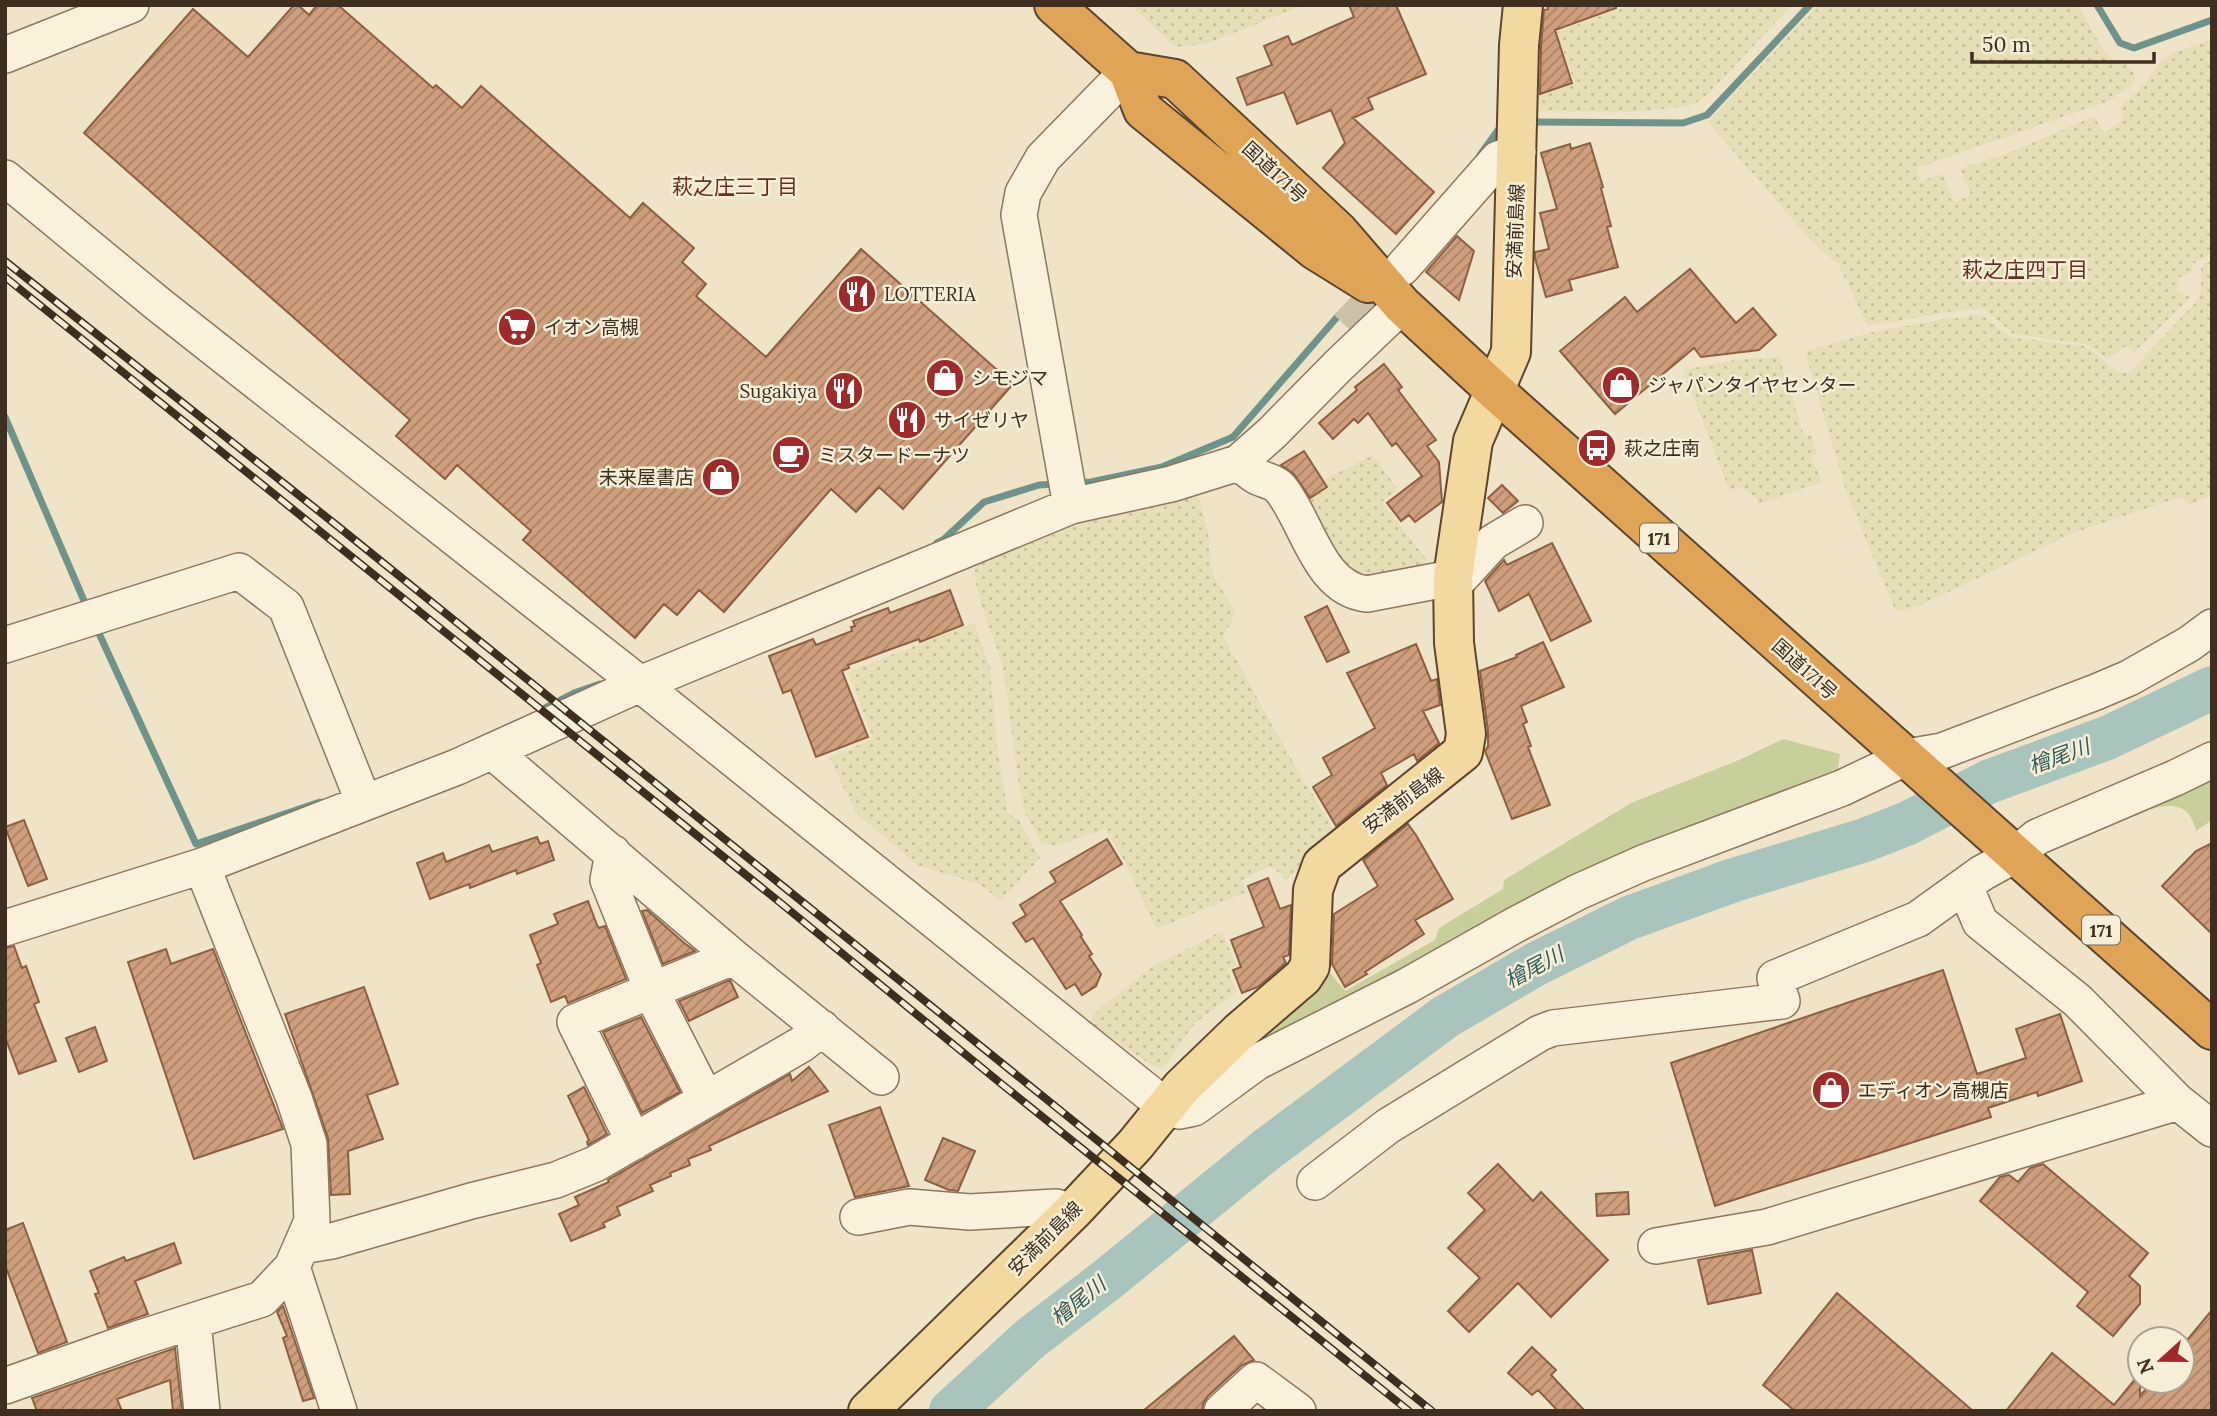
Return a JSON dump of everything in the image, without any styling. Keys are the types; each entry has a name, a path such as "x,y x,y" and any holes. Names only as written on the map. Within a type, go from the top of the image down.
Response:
{"highway":[{"name":"国道171号","path":"1054,5 1128,71 1143,110 1315,250 1402,305 1858,717 2212,1030"}],"main road":[{"name":"安満前島線","path":"868,1411 1072,1212 1135,1145 1165,1106 1239,1032 1307,972 1310,966 1312,890 1322,865 1463,752 1466,734 1454,643 1453,578 1473,441 1511,352 1519,45 1524,5"}],"street":[{"path":"5,55 131,5"},
{"path":"1068,491 1019,215 1023,193 1043,158 1128,71"},
{"path":"1402,268 1497,159 1518,152"},
{"path":"5,178 169,313 640,684 1165,1106 1179,1111 1194,1108 1257,1062 1407,986 1578,892 1643,863 1912,763 2129,678 2189,644 2212,627"},
{"path":"5,929 202,866 492,751 1068,491 1171,484 1238,463 1402,305"},
{"path":"1272,433 1291,390 1347,327"},
{"path":"1238,463 1257,477 1279,486 1328,570 1350,591 1367,594 1462,576 1493,542 1525,523"},
{"path":"5,645 239,571 286,607 364,803"},
{"path":"492,751 733,957 881,1077"},
{"path":"1315,1182 1388,1125 1540,1033 1553,1028 1782,1002 1775,978 1918,919 1982,873 2002,843 2037,837 2212,760"},
{"path":"614,853 608,880 652,990 706,1100"},
{"path":"5,1386 262,1300 297,1257 312,1221 309,1144 294,1098 202,866"},
{"path":"1965,886 1980,922 2078,1001 2178,1102 2212,1129"},
{"path":"634,1142 575,1022 733,957"},
{"path":"297,1257 332,1241 555,1180 595,1164 802,1044 822,1028"},
{"path":"1656,1246 1767,1227 2178,1102"},
{"path":"858,1217 909,1207 970,1212 1056,1207 1072,1212"},
{"path":"297,1257 339,1411"},
{"path":"193,1321 202,1411"},
{"path":"1222,1411 1256,1380 1298,1411"}],"shaded area":[{"path":"1130,5 1304,5 1206,44 1176,47"},
{"path":"1630,5 1792,5 1708,94 1696,103 1685,107 1634,112 1530,111 1530,99 1575,84 1557,32"},
{"path":"1818,5 2078,5 2100,45 2112,58 2127,64 2133,72 2135,78 2132,85 2109,101 1917,168 1921,181 1942,174 1955,202 1971,195 1960,169 2011,152 2094,116 2104,133 2123,120 2120,107 2140,89 2162,60 2173,53 2212,39 2212,253 2193,264 2192,272 2178,278 2177,291 2190,297 2134,352 2126,346 2108,359 2086,344 2013,334 1984,309 1954,311 1868,326 1838,264 1813,243 1708,122"},
{"path":"2212,260 2212,495 2189,505 2180,497 2073,533 1919,606 1896,612 1846,491 1805,351 1873,332 1982,315 2010,337 2084,346 2117,372 2129,373 2198,300 2201,267"},
{"path":"1779,357 1804,436 1811,435 1817,454 1811,457 1822,482 1759,504 1755,497 1743,488 1729,489 1683,370 1735,360"},
{"path":"1373,455 1398,490 1382,502 1430,564 1353,585 1298,507 1329,488 1325,479"},
{"path":"1197,492 1208,531 1210,564 1215,578 1236,613 1223,636 1287,752 1336,833 1287,880 1271,866 1242,880 1246,892 1156,929 1124,860 1105,829 1056,846 1042,844 1026,815 1020,792 1003,666 979,598 974,572 977,559 1073,520"},
{"path":"974,623 990,668 997,746 1008,814 1018,819 1040,858 1001,900 979,884 917,865 856,813 829,757 873,739 848,672"},
{"path":"1222,931 1236,965 1227,969 1237,991 1194,1024 1163,1068 1153,1066 1088,1022 1098,1010 1150,968"}],"green space":[{"path":"1783,739 1840,754 1836,782 1194,1084 1328,970 1345,991 1435,940 1439,928 1503,889 1504,880 1631,803 1739,760"},
{"path":"2212,774 2212,820 2196,831 2187,812 2181,808 2165,806 2137,813"}],"building":[{"name":"イオン高槻","path":"294,5 298,5 309,15 317,5 338,5 433,88 436,85 462,108 481,86 630,218 643,203 694,248 682,262 706,284 696,296 766,357 861,249 1013,384 903,509 879,487 856,512 831,489 724,612 699,590 677,615 664,604 635,638 523,540 531,531 457,465 445,479 396,436 410,420 84,133 193,9 248,57"},
{"path":"1349,5 1396,5 1426,74 1368,98 1373,109 1353,118 1434,192 1396,234 1323,168 1345,143 1331,110 1297,124 1284,92 1247,105 1237,78 1272,65 1264,46 1288,36 1292,45 1354,17"},
{"path":"1547,5 1616,5 1616,8 1555,30 1572,83 1540,94 1541,46 1544,10 1548,9"},
{"path":"1590,143 1603,187 1601,188 1611,226 1607,227 1618,267 1569,280 1572,290 1546,297 1535,252 1549,249 1540,213 1557,209 1541,153 1570,144 1571,149"},
{"path":"1457,236 1474,251 1459,300 1426,272"},
{"path":"1690,269 1736,323 1753,308 1776,335 1759,350 1701,357 1694,348 1615,414 1560,351 1625,297 1637,312"},
{"path":"1384,364 1402,387 1398,390 1436,440 1427,446 1439,462 1442,502 1415,522 1409,515 1401,521 1387,503 1422,476 1396,443 1392,446 1368,413 1358,423 1354,419 1333,439 1319,423 1357,390 1355,387"},
{"path":"1304,451 1327,487 1310,498 1294,474 1281,465"},
{"path":"1502,485 1518,501 1503,513 1488,498"},
{"path":"1552,543 1591,621 1551,641 1529,594 1499,611 1485,581 1504,560 1507,565"},
{"path":"950,590 963,625 848,665 849,668 842,671 868,737 816,757 791,690 783,693 769,656 813,639 816,645 852,631 851,627 855,626 853,621 888,608 890,613"},
{"path":"1327,606 1349,652 1327,662 1305,617"},
{"path":"1543,642 1564,687 1521,706 1527,722 1523,724 1531,746 1528,747 1550,805 1512,819 1485,751 1488,746 1488,731 1480,671 1517,657 1516,655"},
{"path":"1416,644 1431,681 1437,679 1440,705 1423,711 1439,743 1417,761 1414,754 1381,773 1387,785 1336,826 1313,787 1332,775 1323,758 1375,728 1347,673"},
{"path":"24,820 47,879 28,886 5,827"},
{"path":"1408,824 1453,899 1415,920 1424,934 1345,987 1332,964 1334,914 1378,886 1363,860"},
{"path":"537,837 540,844 548,841 554,860 517,874 516,870 470,888 469,884 430,899 417,863 443,853 446,862 489,845 492,852"},
{"path":"1107,839 1122,864 1060,901 1082,935 1092,954 1089,956 1101,974 1096,986 1082,995 1075,984 1066,989 1033,938 1026,942 1013,923 1026,915 1020,905 1056,882 1050,872"},
{"path":"2212,843 2212,934 2162,886 2196,851"},
{"path":"1268,878 1280,909 1291,905 1289,955 1283,957 1286,963 1258,987 1242,993 1233,970 1241,967 1231,940 1264,927 1248,886"},
{"path":"588,901 599,928 605,926 626,979 568,1003 565,996 551,1002 537,965 541,963 530,935 558,924 554,914"},
{"path":"647,910 695,951 663,964 642,911"},
{"path":"14,946 22,968 26,966 39,1002 34,1004 56,1061 19,1074 5,1037 5,948"},
{"path":"166,949 171,964 213,949 283,1129 194,1159 128,962"},
{"name":"エディオン高槻店","path":"1943,970 1977,1074 2026,1058 2016,1029 2060,1014 2082,1081 2038,1096 2037,1092 1988,1108 1991,1117 1715,1206 1671,1063"},
{"path":"730,980 738,997 689,1021 679,1001"},
{"path":"364,987 398,1084 367,1095 383,1139 348,1151 350,1194 331,1195 328,1138 285,1014"},
{"path":"641,1017 680,1092 642,1113 603,1032"},
{"path":"95,1027 107,1061 79,1072 66,1038"},
{"path":"809,1067 828,1091 709,1146 711,1150 688,1159 690,1165 650,1185 653,1191 617,1207 620,1215 603,1223 605,1227 571,1241 559,1214 579,1205 575,1197 609,1182 608,1180 790,1074 792,1081"},
{"path":"584,1087 607,1134 588,1145 589,1140 568,1096"},
{"path":"880,1107 909,1186 855,1197 829,1125"},
{"path":"943,1138 975,1151 958,1191 925,1180"},
{"path":"1498,1164 1533,1201 1541,1192 1608,1260 1551,1317 1518,1283 1469,1332 1448,1311 1480,1278 1448,1248 1485,1210 1468,1193"},
{"path":"2043,1164 2148,1253 2129,1276 2140,1286 2140,1304 2113,1336 2077,1306 2088,1292 1980,1201 2000,1177 2009,1175 2018,1182 2030,1168"},
{"path":"1628,1192 1629,1214 1597,1216 1596,1194"},
{"path":"23,1223 67,1342 38,1353 5,1265 5,1230"},
{"path":"174,1243 181,1263 135,1281 148,1314 108,1328 95,1294 99,1293 90,1271 124,1257 126,1261"},
{"path":"1752,1250 1761,1293 1708,1304 1698,1260"},
{"path":"1837,1293 1973,1411 1795,1411 1763,1385"},
{"path":"283,1306 314,1398 303,1401 283,1338 287,1336 277,1312"},
{"path":"2212,1310 2212,1411 2006,1411 2052,1353 2114,1405 2126,1390 2126,1395 2140,1396 2196,1395 2196,1329"},
{"path":"1234,1336 1254,1360 1242,1365 1208,1396 1202,1411 1143,1411"},
{"path":"1532,1347 1556,1370 1551,1375 1585,1411 1558,1411 1538,1390 1532,1395 1508,1373"},
{"path":"175,1348 182,1411 173,1411 170,1380 117,1399 122,1411 37,1411 32,1398"}],"waterway":[{"path":"1532,122 1683,123 1707,115 1810,5"},
{"path":"2097,5 2120,43 2134,48 2212,20"},
{"path":"1480,155 1501,126"},
{"path":"1076,483 1162,467 1233,437 1338,316"},
{"path":"5,417 88,610"},
{"path":"937,543 984,502 1039,485 1057,484"},
{"path":"96,627 196,844 320,802"},
{"path":"541,710 574,693 600,684"},
{"name":"檜尾川","path":"951,1411 1031,1338 1266,1150 1445,1017 1536,964 1629,918 1734,880 1865,840 1908,823 1988,782 2107,738 2212,688"}],"tunnel":[{"path":"1347,327 1402,268"}],"railway":[{"path":"5,261 340,528 1432,1411"},
{"path":"5,277 1409,1411"}],"place":[{"name":"LOTTERIA","path":"857,294"},
{"name":"イオン高槻","path":"517,327"},
{"name":"シモジマ","path":"945,378"},
{"name":"ジャパンタイヤセンター","path":"1621,385"},
{"name":"Sugakiya","path":"844,391"},
{"name":"サイゼリヤ","path":"907,420"},
{"name":"萩之庄南","path":"1597,448"},
{"name":"ミスタードーナツ","path":"791,455"},
{"name":"未来屋書店","path":"721,477"},
{"name":"エディオン高槻店","path":"1831,1090"}],"district":[{"name":"萩之庄三丁目","path":"735,186"},
{"name":"萩之庄四丁目","path":"2025,269"}]}
